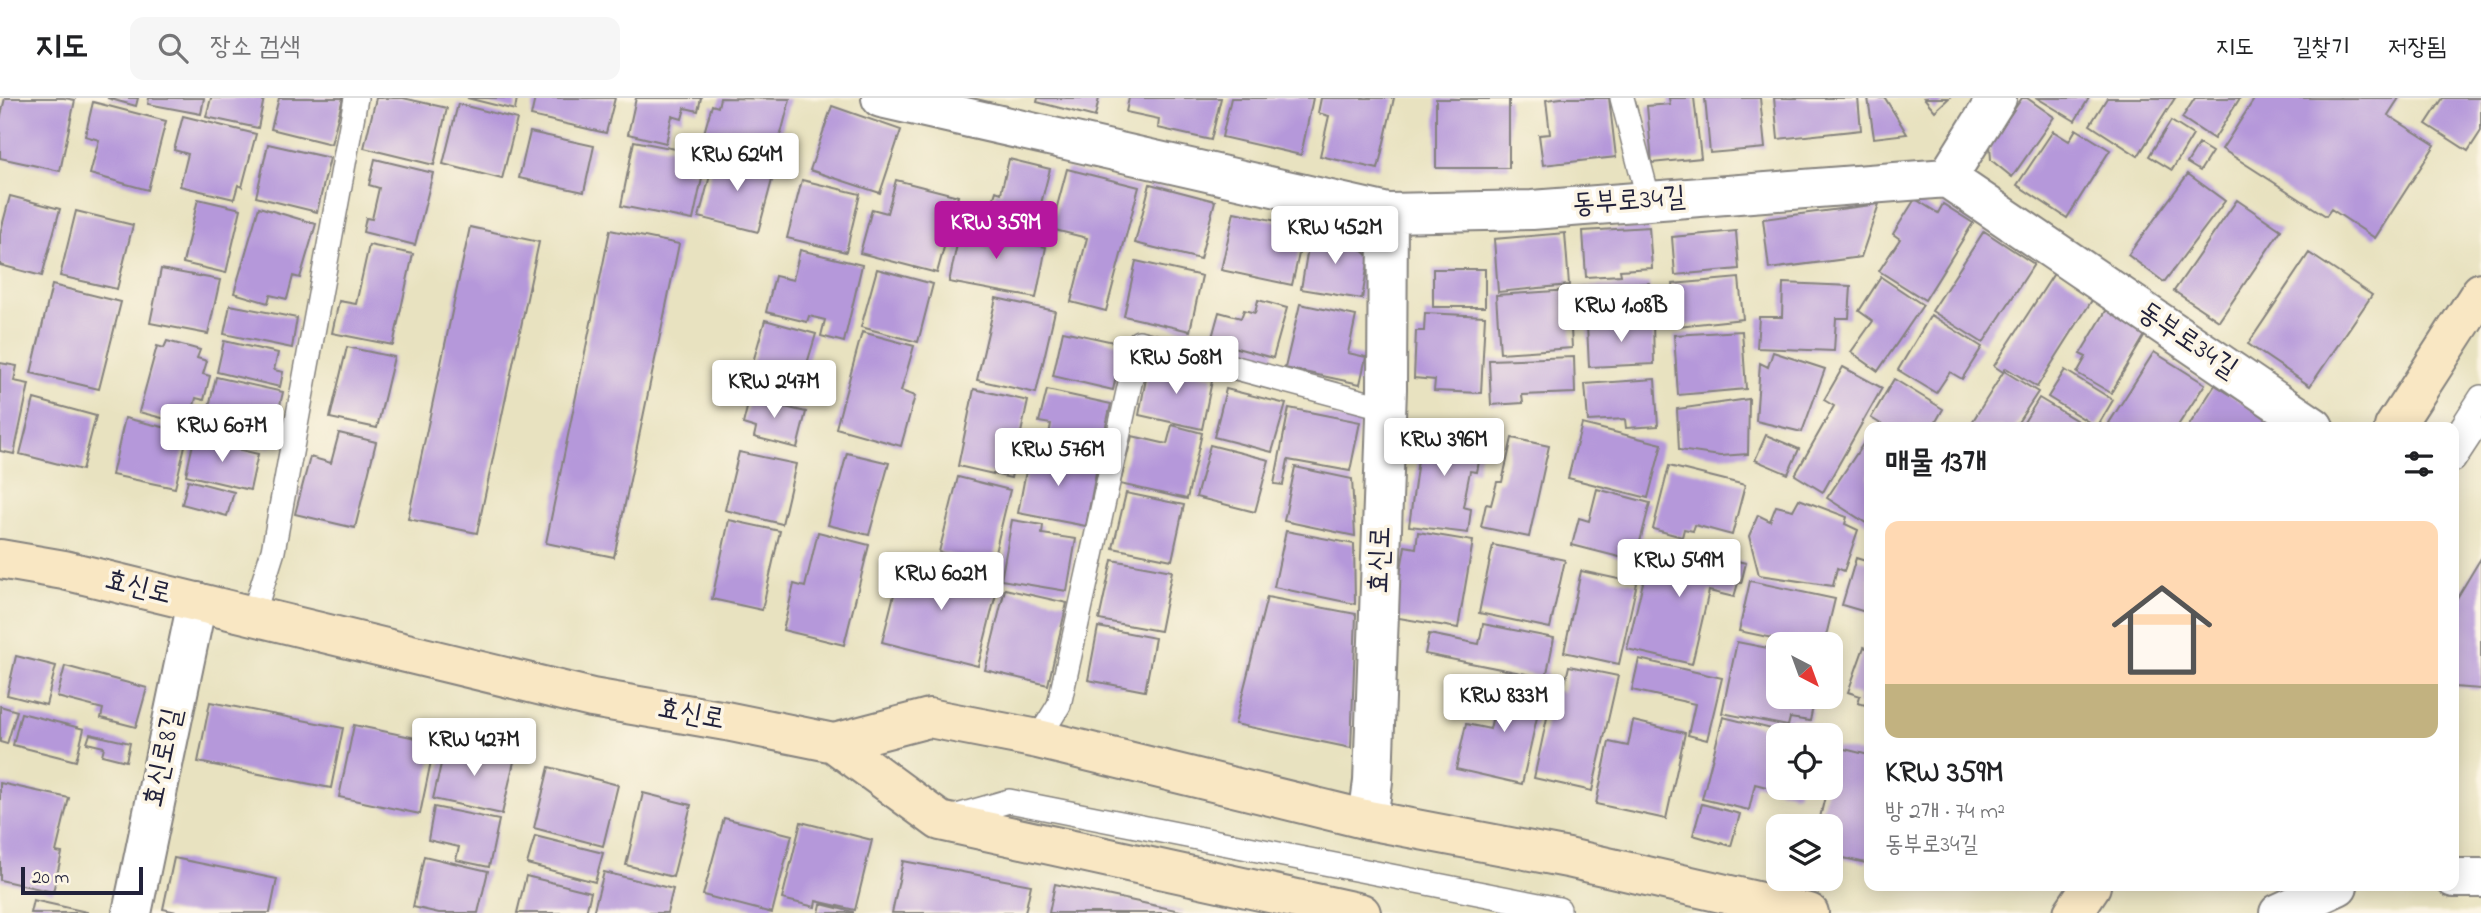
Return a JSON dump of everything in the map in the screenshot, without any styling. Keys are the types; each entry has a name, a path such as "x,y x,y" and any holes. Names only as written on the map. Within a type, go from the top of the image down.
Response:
{"main road":[{"path":"2397,422 2481,292"},
{"name":"효신로","path":"0,559 64,569 592,698 834,743 940,821 1361,913"},
{"path":"834,743 929,718 1038,739 1368,820 1569,858 1809,913"},
{"path":"2073,913 2088,891"}],"street":[{"name":"동부로34길","path":"881,98 1388,213 1532,210 1947,178 2307,422"},
{"path":"1947,178 1997,98"},
{"name":"효신로","path":"1368,820 1373,781 1386,408 1388,213"},
{"name":"효신로8길","path":"132,913 197,602"},
{"path":"2459,878 2481,878"},
{"path":"2279,913 2327,891"}],"lane":[{"path":"253,615 273,551 356,98"},
{"path":"1622,98 1649,201"},
{"path":"1038,739 1059,705 1139,342 1386,408"},
{"path":"2459,431 2481,397"},
{"path":"2459,452 2481,419"},
{"path":"940,821 1009,801 1559,909"}],"building":[{"path":"5,98 75,100 60,171 0,158 0,119"},
{"path":"107,98 138,98 136,106"},
{"path":"149,98 204,98 201,114 148,104"},
{"path":"211,98 264,98 258,128 206,117"},
{"path":"279,98 343,98 331,144 271,129"},
{"path":"376,98 403,98 447,108 434,165 364,148"},
{"path":"467,98 517,98 515,110"},
{"path":"535,98 615,98 606,133 531,116"},
{"path":"636,98 701,98 698,111 685,108 682,119 672,116 666,143 628,134"},
{"path":"720,98 790,99 773,165 700,147 712,105 718,107"},
{"path":"1038,98 1099,98 1095,117 1037,102"},
{"path":"1129,98 1221,98 1211,140 1158,128 1159,119 1126,112"},
{"path":"1231,98 1313,98 1301,155 1222,137"},
{"path":"1321,98 1394,98 1378,169 1320,156 1329,116 1318,113"},
{"path":"1609,98 1616,157 1543,165 1539,135 1550,134 1546,100"},
{"path":"1669,98 1694,98 1701,158 1652,163 1647,106 1670,104"},
{"path":"1705,98 1760,98 1765,148 1710,153"},
{"path":"1774,98 1858,98 1861,130 1778,139"},
{"path":"1868,98 1885,98 1907,134 1874,138"},
{"path":"1924,98 1949,98 1935,111"},
{"path":"2022,98 2027,98 2054,117 2012,177 1991,160 1990,144"},
{"path":"2037,98 2089,98 2075,121"},
{"path":"2107,98 2175,98 2138,156 2090,125"},
{"path":"2195,98 2240,98 2214,139 2182,118"},
{"path":"2255,98 2399,98 2388,115 2435,145 2375,238 2331,209 2326,216 2222,149"},
{"path":"2443,98 2481,98 2481,131 2468,151 2426,124"},
{"path":"1436,99 1509,99 1509,168 1436,168"},
{"path":"93,102 166,121 148,190 90,174 99,140 85,136"},
{"path":"458,104 517,119 502,179 443,164"},
{"path":"832,106 901,130 880,193 810,170"},
{"path":"183,116 256,134 242,187 238,185 234,199 180,186 188,154 174,150"},
{"path":"2171,121 2193,135 2172,170 2149,156"},
{"path":"2076,129 2110,150 2067,218 2017,185 2053,131 2069,141"},
{"path":"530,132 594,146 584,192 519,178"},
{"path":"634,141 681,150 677,169 703,174 693,220 621,206"},
{"path":"268,144 330,158 317,212 256,197"},
{"path":"2199,144 2212,152 2200,171 2187,163"},
{"path":"716,153 775,169 758,232 699,217"},
{"path":"375,159 433,173 415,245 363,232 366,218 372,219 379,188 369,185"},
{"path":"1009,159 1050,169 1038,215 1033,214 1030,227 988,217 996,191 1001,193"},
{"path":"1067,169 1139,187 1106,311 1071,302 1087,238 1051,229"},
{"path":"2188,174 2225,201 2164,282 2128,255"},
{"path":"802,180 860,194 846,252 787,238"},
{"path":"896,180 958,196 937,273 860,253 872,209 887,213"},
{"path":"1150,184 1215,201 1200,259 1135,243"},
{"path":"10,196 60,209 42,276 0,265 0,234"},
{"path":"198,199 241,209 226,273 183,263"},
{"path":"1915,199 1938,213 1943,204 1973,223 1925,300 1879,271 1900,239 1893,234"},
{"path":"2237,200 2281,230 2219,321 2174,291"},
{"path":"1879,204 1861,257 1769,269 1763,219"},
{"path":"259,207 316,224 300,278 293,276 287,299 270,295 268,303 234,293"},
{"path":"76,211 133,225 117,289 60,276"},
{"path":"1234,212 1305,227 1292,285 1221,270"},
{"path":"963,216 993,221 990,236 1046,247 1036,298 949,282"},
{"path":"470,227 539,242 477,533 408,519"},
{"path":"1649,227 1652,268 1620,270 1621,275 1586,277 1583,231"},
{"path":"610,230 679,244 614,557 546,543"},
{"path":"1311,230 1347,237 1369,256 1362,299 1301,289"},
{"path":"1736,231 1739,269 1675,275 1672,237"},
{"path":"1984,231 2034,264 1983,343 1932,311"},
{"path":"1565,233 1569,285 1498,292 1494,239"},
{"path":"369,245 413,254 393,345 332,333 339,301 356,304"},
{"path":"800,250 862,265 844,342 821,336 825,320 809,316 807,322 766,312 775,276 793,280"},
{"path":"2309,253 2372,295 2310,386 2248,344"},
{"path":"1136,261 1202,276 1190,331 1124,316"},
{"path":"161,269 220,280 208,334 150,323"},
{"path":"877,269 933,284 918,342 861,327"},
{"path":"1433,269 1485,269 1485,307 1433,307"},
{"path":"2055,272 2094,297 2037,387 2006,368 2003,372 1994,366"},
{"path":"1881,277 1923,305 1878,371 1851,352 1873,321 1859,311"},
{"path":"1739,278 1743,319 1678,326 1673,284"},
{"path":"1649,283 1650,313 1582,316 1580,287"},
{"path":"1783,283 1851,286 1849,318 1836,318 1834,351 1757,348 1759,317 1782,317"},
{"path":"52,285 121,302 99,389 31,373"},
{"path":"1569,290 1572,348 1500,353 1496,295"},
{"path":"996,298 1055,311 1036,393 977,380"},
{"path":"1258,300 1287,308 1273,358 1211,341 1219,312 1241,318 1244,310 1255,313"},
{"path":"1300,304 1356,316 1348,353 1366,357 1360,384 1285,368"},
{"path":"230,305 297,318 292,348 224,334"},
{"path":"2109,306 2148,330 2111,393 2077,373 2086,357 2080,354"},
{"path":"1425,313 1485,316 1481,393 1434,391 1435,380 1414,378 1416,331 1424,331"},
{"path":"1931,315 1982,347 1962,379 1950,372 1936,393 1898,370"},
{"path":"765,320 816,334 799,390 749,376"},
{"path":"1653,321 1654,364 1589,367 1587,325"},
{"path":"1063,331 1123,344 1113,390 1053,376"},
{"path":"1742,331 1746,389 1678,395 1674,335"},
{"path":"862,332 914,346 901,391 915,396 901,446 836,428"},
{"path":"167,341 200,350 197,358 207,361 203,374 210,376 204,400 196,398 189,425 139,412 157,346 164,348"},
{"path":"224,341 278,353 274,370 283,372 280,387 217,372"},
{"path":"347,347 394,357 377,428 330,418"},
{"path":"1773,352 1825,369 1802,432 1756,421 1760,363 1768,367"},
{"path":"2154,352 2205,384 2180,422 2110,422"},
{"path":"1574,357 1575,393 1522,395 1523,403 1491,405 1489,360"},
{"path":"0,363 17,366 14,381 29,384 14,454 0,451"},
{"path":"1149,363 1213,376 1202,429 1139,415"},
{"path":"1843,367 1882,388 1823,492 1795,475 1834,406 1824,400"},
{"path":"2065,370 2113,400 2100,422 2089,422 2048,397"},
{"path":"2004,371 2038,392 2018,422 1972,422"},
{"path":"216,377 283,392 270,448 258,444 256,449 207,437 208,433 203,432"},
{"path":"1655,379 1658,426 1626,428 1625,419 1588,421 1585,384"},
{"path":"1894,379 1943,409 1936,422 1878,422 1871,418"},
{"path":"2215,385 2274,422 2191,422"},
{"path":"752,388 774,393 772,404 806,412 797,448 754,437 756,428 743,424"},
{"path":"974,389 1028,401 1011,478 958,466"},
{"path":"1226,389 1286,404 1272,452 1214,437"},
{"path":"1047,390 1111,404 1100,452 1048,440 1051,424 1039,422"},
{"path":"2039,398 2079,422 2024,422"},
{"path":"34,399 96,416 82,470 20,454"},
{"path":"1749,399 1748,454 1720,456 1679,450 1677,409"},
{"path":"1289,408 1360,422 1350,471 1288,460 1283,485 1274,484"},
{"path":"125,418 188,433 175,488 112,475"},
{"path":"1423,423 1484,435 1477,472 1470,471 1463,507 1471,509 1468,533 1409,526"},
{"path":"1582,424 1662,444 1648,498 1568,478"},
{"path":"1172,425 1202,433 1187,499 1120,484 1132,436 1167,444"},
{"path":"339,433 376,442 355,528 295,514 310,457 331,463"},
{"path":"1766,435 1799,449 1788,474 1755,460"},
{"path":"1512,438 1549,446 1529,537 1481,527 1486,504 1491,505 1497,482 1502,482"},
{"path":"194,439 258,454 250,490 186,475"},
{"path":"1864,442 1864,522 1827,498"},
{"path":"1210,445 1269,460 1255,512 1196,497"},
{"path":"1030,450 1098,462 1086,526 1018,513"},
{"path":"739,452 796,464 782,524 725,510"},
{"path":"847,453 889,463 869,535 828,525"},
{"path":"1669,466 1745,485 1732,535 1695,525 1693,531 1684,529 1682,537 1653,529"},
{"path":"1295,467 1352,479 1355,536 1284,521"},
{"path":"958,477 1010,490 992,565 939,552"},
{"path":"188,480 234,492 227,516 182,504"},
{"path":"1597,489 1650,503 1635,561 1572,545 1579,518 1589,521"},
{"path":"1126,493 1184,505 1172,560 1113,548"},
{"path":"1799,499 1847,517 1845,524 1858,530 1844,571 1837,568 1833,586 1759,575 1749,536 1758,515 1770,521 1776,506 1793,510"},
{"path":"729,520 780,531 762,610 712,599"},
{"path":"1012,520 1043,525 1042,534 1076,539 1067,591 1001,580"},
{"path":"1286,531 1354,544 1355,604 1274,587"},
{"path":"818,532 869,545 844,645 783,630 794,584 805,587"},
{"path":"1418,532 1473,541 1458,628 1393,617 1405,546 1416,548"},
{"path":"1653,541 1746,563 1734,597 1709,591 1692,664 1627,649"},
{"path":"1493,545 1565,560 1550,628 1479,613"},
{"path":"1856,558 1864,560 1864,612 1842,605"},
{"path":"2481,558 2481,689 2459,687 2459,595"},
{"path":"903,559 999,582 978,666 882,642"},
{"path":"1112,560 1172,571 1160,631 1099,620"},
{"path":"1581,571 1637,583 1619,664 1564,652"},
{"path":"1750,581 1835,599 1827,632 1766,632 1766,637 1739,631"},
{"path":"1005,589 1067,603 1048,685 985,670"},
{"path":"1267,597 1356,614 1351,748 1235,724"},
{"path":"1483,624 1554,638 1546,678 1425,654 1429,634 1479,644"},
{"path":"1098,627 1155,638 1145,691 1088,680"},
{"path":"1737,642 1766,648 1766,709 1812,709 1810,721 1790,718 1789,723 1773,723 1722,713"},
{"path":"1864,647 1864,705 1858,703 1860,696 1848,692"},
{"path":"16,656 56,666 46,705 7,695"},
{"path":"1639,659 1722,678 1707,740 1688,735 1695,704 1632,690"},
{"path":"65,666 147,688 136,727 101,718 103,709 57,697"},
{"path":"1569,666 1618,676 1592,791 1534,778 1553,690 1563,692"},
{"path":"1502,676 1544,686 1522,784 1456,769 1466,724 1490,729"},
{"path":"210,702 343,728 331,788 198,762"},
{"path":"0,706 17,711 7,744 0,742"},
{"path":"21,713 84,729 76,761 13,745"},
{"path":"1723,717 1766,728 1766,787 1755,784 1749,810 1702,799"},
{"path":"1633,721 1685,733 1666,819 1596,804 1609,742 1628,746"},
{"path":"354,725 435,742 420,814 339,797"},
{"path":"90,734 130,743 126,761 102,755 104,747 87,743"},
{"path":"446,742 515,757 502,814 433,799"},
{"path":"1843,749 1864,754 1864,863 1843,858 1843,814 1821,814 1824,800 1843,800"},
{"path":"549,767 618,785 603,846 534,828"},
{"path":"0,783 69,798 56,852 62,853 53,892 0,880"},
{"path":"643,793 691,805 673,877 626,865"},
{"path":"1702,804 1740,814 1731,846 1693,835"},
{"path":"434,807 499,820 489,867 456,860 459,847 428,840"},
{"path":"724,818 792,835 772,913 703,895"},
{"path":"801,822 872,840 855,910 816,901 815,907 782,899"},
{"path":"535,836 603,853 595,882 527,864"},
{"path":"424,856 488,871 478,913 439,913 413,907"},
{"path":"174,858 277,879 270,913 181,913 163,909"},
{"path":"903,861 1031,885 1025,913 892,913"},
{"path":"604,872 673,889 667,913 593,913"},
{"path":"526,876 591,892 586,913 517,913"},
{"path":"1055,884 1185,912 1185,913 1049,913"},
{"path":"33,900 87,912 87,913 30,913"},
{"path":"821,904 853,912 853,913 819,913"}]}
